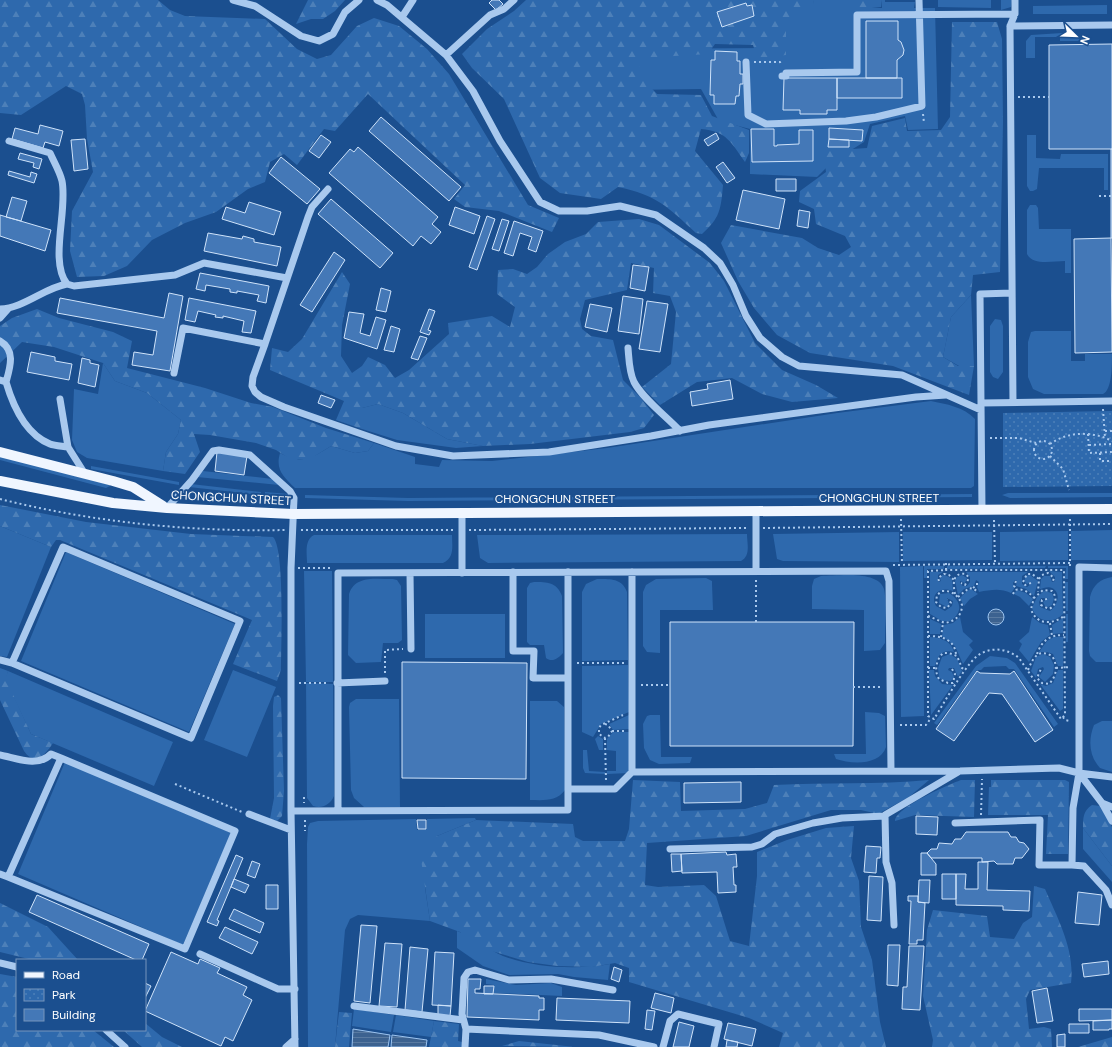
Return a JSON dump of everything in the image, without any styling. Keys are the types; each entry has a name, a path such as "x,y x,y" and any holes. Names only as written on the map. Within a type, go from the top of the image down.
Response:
{"main road":[{"path":"0,452 133,488 167,508"},
{"name":"CHONGCHUN STREET","path":"0,481 113,503 167,508 293,514 1112,509"}],"street":[{"path":"233,0 255,6 301,36 319,41 332,34 345,12 359,0"},
{"path":"377,0 388,5 446,55 473,91 500,141 540,202 559,211 588,211 620,206 656,215 704,248 720,263 733,285 746,316 760,338 782,357 799,366 902,376 946,395 981,406 1012,402 1112,401"},
{"path":"402,17 413,0"},
{"path":"446,55 490,15 504,9 514,0"},
{"path":"746,62 748,115 766,124 859,120 922,106 918,0"},
{"path":"1012,402 1010,26 1015,14 1015,0"},
{"path":"782,76 786,76 786,72 857,72 857,14 1015,14"},
{"path":"1010,26 1112,25"},
{"path":"9,141 50,153 55,162 62,181 63,207 60,255 62,275 67,284"},
{"path":"328,188 312,207 253,377 252,386 254,392 284,407 396,446 453,456 549,452 680,430 901,399 946,395"},
{"path":"0,318 8,309 59,286 67,284 74,286 175,275 204,263 287,278"},
{"path":"982,510 980,294 1012,293"},
{"path":"0,309 8,309"},
{"path":"174,373 183,328 265,344"},
{"path":"0,341 7,347 11,356 11,365 3,381 18,413 32,432 50,444 68,447"},
{"path":"628,348 630,369 634,381 640,390 680,430"},
{"path":"60,399 68,447 85,474"},
{"path":"167,508 192,480 213,451 220,450 250,455 256,458 290,492 294,498 291,568 291,830 295,1047"},
{"path":"756,511 756,571"},
{"path":"462,512 462,572"},
{"path":"0,660 12,663 191,738 240,621 63,547 12,663"},
{"path":"1072,866 1073,808 1080,773 1079,567 1112,568"},
{"path":"338,811 338,573 886,571 889,581 891,771"},
{"path":"513,572 513,651 534,651 534,678 568,678"},
{"path":"291,811 568,810 568,572"},
{"path":"568,789 615,789 632,772 632,572"},
{"path":"410,573 411,649"},
{"path":"337,683 385,681"},
{"path":"0,755 31,762 40,761 51,754 235,831 185,949 0,874"},
{"path":"8,877 61,758"},
{"path":"632,772 960,771 1059,768 1080,773 1112,777"},
{"path":"670,849 752,847 762,844 775,834 813,823 842,818 885,816 915,796 960,771"},
{"path":"1080,773 1102,803 1112,820"},
{"path":"1102,803 1112,806"},
{"path":"1102,803 1112,810"},
{"path":"249,814 291,830"},
{"path":"885,816 886,862 892,883 894,925"},
{"path":"955,823 1040,820 1039,865 1084,866 1106,890 1112,905"},
{"path":"200,954 278,989 295,989"},
{"path":"0,963 16,967"},
{"path":"466,1047 466,1029 463,1020 464,978 468,972 475,970 509,980 551,979 613,990"},
{"path":"354,1006 463,1020"},
{"path":"663,1047 670,1021 678,1014 719,1024 714,1047"},
{"path":"466,1029 599,1035 654,1047"},
{"path":"107,1031 124,1047"},
{"path":"286,1047 295,1039"}],"path":[{"path":"755,62 780,62 781,64"},
{"path":"1011,97 1049,97"},
{"path":"923,114 924,123"},
{"path":"1098,196 1111,196"},
{"path":"1102,401 1105,438"},
{"path":"1105,431 1112,431"},
{"path":"1088,434 1089,453 1112,452"},
{"path":"1050,444 1064,436 1088,434 1105,438 1112,443"},
{"path":"981,439 1019,438 1036,443 1044,440 1050,444 1052,452 1050,456"},
{"path":"1036,443 1034,451 1038,457 1046,458 1050,456"},
{"path":"1089,444 1112,443"},
{"path":"1100,453 1100,461 1112,460"},
{"path":"1050,456 1063,469 1069,490"},
{"path":"0,499 84,516 148,524 262,531 1112,524"},
{"path":"993,510 995,526 995,563"},
{"path":"901,532 902,564 1070,563"},
{"path":"1039,579 1046,572 1047,563"},
{"path":"946,564 946,574"},
{"path":"291,568 333,568 338,573"},
{"path":"931,718 928,716 928,571 946,570 963,572 1046,572 1064,570 1065,716 1063,717"},
{"path":"756,571 756,622"},
{"path":"955,595 954,580 958,574 963,572"},
{"path":"961,583 967,584 969,580 968,575 963,572"},
{"path":"1029,572 1039,579 1040,584 1038,594"},
{"path":"1029,572 1025,575 1023,582 1025,585 1031,583"},
{"path":"1046,572 1052,576 1053,581"},
{"path":"946,574 954,580"},
{"path":"939,581 939,576 946,574"},
{"path":"1016,581 1014,586 1017,590"},
{"path":"1064,581 1069,581"},
{"path":"958,597 965,590 977,585 977,582"},
{"path":"972,588 978,592"},
{"path":"1046,599 1042,600 1041,605 1049,609 1055,604 1054,593 1046,589 1034,598 1031,609 1034,617 1050,623 1064,616"},
{"path":"1017,590 1026,591 1034,598"},
{"path":"1013,594 1017,590"},
{"path":"928,616 943,623 952,622 960,614 962,605 958,597 947,591 942,591 937,595 936,602 941,607 947,608 951,603 948,599"},
{"path":"1064,612 1070,612"},
{"path":"941,637 943,623"},
{"path":"1050,623 1052,636"},
{"path":"1028,670 1043,642 1052,636 1064,635"},
{"path":"928,636 941,637 953,644 962,668 966,670"},
{"path":"1064,644 1070,644"},
{"path":"385,681 385,650 411,649"},
{"path":"890,724 926,725 931,718 934,719 976,657 993,649 1013,652 1028,670 1061,719 1063,717 1065,720 1071,721"},
{"path":"1037,654 1043,652 1052,656 1056,668 1053,680 1049,684 1042,683 1038,680 1037,674 1041,669"},
{"path":"952,669 955,674 955,679 953,682 948,683 939,679 936,668 937,661 943,653 956,655"},
{"path":"568,663 632,663"},
{"path":"1056,668 1070,667"},
{"path":"928,668 936,668"},
{"path":"291,682 337,683"},
{"path":"632,685 670,685"},
{"path":"853,687 889,688"},
{"path":"1065,691 1070,691"},
{"path":"605,738 599,734 598,731 601,725 633,711"},
{"path":"605,724 608,725 612,731 608,737 605,738"},
{"path":"605,738 605,790"},
{"path":"175,784 249,814"},
{"path":"981,809 982,788"}],"green space":[{"path":"0,0 158,0 170,10 185,16 265,19 297,49 317,59 331,55 357,26 374,18 399,26 427,49 449,74 528,205 559,218 552,232 499,211 465,207 454,199 465,185 368,94 335,131 324,129 297,165 284,154 270,162 265,182 248,189 216,212 185,223 152,240 127,266 104,276 77,277 70,251 72,211 93,172 87,139 85,105 82,94 66,86 21,115 0,113"},
{"path":"308,0 345,0 335,11 323,19 311,19 296,24"},
{"path":"526,0 814,0 813,10 794,12 786,26 786,55 757,58 753,45 715,44 708,54 641,58 638,74 657,94 701,95 712,116 749,130 749,153 745,162 728,139 723,135 710,130 701,129 695,151 723,185 720,207 716,218 702,234 696,233 661,203 643,194 618,187 601,199 560,193 540,178 504,99 472,68 462,54 487,29 514,11"},
{"path":"814,0 854,0 854,8 882,8 881,0 885,0 885,2 915,2 914,8 935,8 938,129 908,130 905,116 870,124 864,142 832,162 817,177 750,174 750,129 719,121 701,89 628,90 628,49 781,48 781,8 812,8"},
{"path":"854,0 881,0 881,7 853,10"},
{"path":"938,0 991,0 991,8 938,7"},
{"path":"1001,0 1012,0 1011,7 1001,10"},
{"path":"1107,5 1107,14 1033,14 1033,6"},
{"path":"952,22 997,22 1002,39 1003,122 1000,272 973,275 971,295 951,317 943,357 958,366 974,366 969,395 893,366 810,353 777,335 754,308 738,281 721,243 731,225 802,238 818,248 839,255 851,247 845,236 816,224 814,209 799,202 800,191 826,172 823,151 867,148 872,126 905,118 907,131 941,130 950,117"},
{"path":"1062,33 1063,37 1084,37 1084,41 1060,41 1060,37 1035,37 1035,58 1026,58 1026,41 1031,35"},
{"path":"1027,135 1036,135 1036,158 1060,159 1061,154 1108,154 1108,190 1104,190 1104,168 1039,168 1037,189 1030,191 1027,186"},
{"path":"1030,205 1036,205 1038,208 1039,229 1071,229 1071,273 1065,273 1065,261 1038,261 1030,258 1027,254 1027,210"},
{"path":"639,219 659,225 710,263 724,281 755,343 782,370 816,385 838,398 792,402 762,394 732,378 697,382 660,405 642,387 671,364 676,312 670,296 653,293 654,268 631,263 627,290 585,300 580,319 582,329 591,336 613,340 623,380 640,397 654,415 644,428 630,432 530,444 483,446 447,439 403,413 378,404 362,408 362,429 336,420 344,401 270,370 272,348 288,352 302,339 342,272 350,284 342,325 341,356 352,373 362,366 368,357 385,365 395,378 409,370 449,334 448,323 492,316 510,327 515,307 497,294 498,270 513,269 527,274 537,267 548,254 565,242 586,234 598,222"},
{"path":"971,295 974,366 959,366 943,357 951,317"},
{"path":"37,309 59,318 113,332 132,341 127,368 205,388 251,403 273,407 326,428 374,443 368,451 355,453 331,446 310,459 290,459 276,450 256,443 210,435 194,434 200,452 185,474 163,471 166,452 178,434 181,420 147,393 115,381 103,363 54,347 22,342 0,363 0,326 12,318"},
{"path":"995,319 1001,320 1003,326 1003,372 998,379 993,377 990,372 990,326"},
{"path":"1071,331 1071,361 1085,361 1085,354 1112,354 1111,377 1106,392 1103,394 1044,394 1033,389 1028,377 1028,342 1031,332"},
{"path":"103,363 115,381 147,393 181,420 178,434 166,452 163,471 87,458 77,452 72,440 74,389 98,394"},
{"path":"931,401 960,409 975,419 974,486 971,488 295,488 284,477 279,464 280,453 295,459 301,459 312,457 331,446 355,453 368,451 374,443 415,457 415,464 439,467 442,460 492,461 607,448 837,413"},
{"path":"378,404 403,413 447,439 483,446 456,448 397,440 362,429 362,408"},
{"path":"1112,411 1112,486 1003,487 1003,413"},
{"path":"0,456 110,486 106,488 0,460"},
{"path":"91,466 179,482 179,485 91,469"},
{"path":"203,471 273,479 279,485 197,477"},
{"path":"191,484 261,492 261,495 189,487"},
{"path":"265,492 289,494 291,498 265,496"},
{"path":"1008,493 1112,493 1112,497 1010,498 1002,495"},
{"path":"972,494 972,497 408,501 305,498 305,495 408,498"},
{"path":"0,505 86,522 191,534 273,537 277,545 279,559 282,600 281,670 277,681 233,664 252,620 60,540 56,540 51,547 0,526"},
{"path":"0,526 51,547 7,657 0,656"},
{"path":"1112,530 1112,560 1071,560 1071,531"},
{"path":"1068,531 1068,560 1000,561 1000,532"},
{"path":"899,532 899,562 783,561 777,559 773,534"},
{"path":"903,532 992,532 992,560 903,561"},
{"path":"747,534 747,553 741,561 488,563 480,558 477,535"},
{"path":"314,535 452,535 452,551 447,561 443,563 307,563 307,544"},
{"path":"66,552 235,624 189,732 21,661"},
{"path":"923,566 924,716 901,717 900,567"},
{"path":"924,566 944,566 944,569 927,569 927,578 924,578"},
{"path":"947,566 1046,566 1045,568 947,569"},
{"path":"1048,566 1068,566 1068,579 1065,579 1066,568 1048,568"},
{"path":"304,571 332,571 333,682 306,682"},
{"path":"1049,571 1062,572 1063,614 1055,619 1046,620 1038,617 1032,608 1037,597 1044,591 1052,593 1054,599 1052,605 1048,607 1045,606 1043,602 1048,598 1041,598 1039,602 1040,607 1050,611 1055,606 1058,596 1055,590 1049,587 1040,589 1041,579 1044,576 1050,576 1052,582 1055,581 1055,577"},
{"path":"930,572 943,572 938,575 938,582 941,581 940,579 942,575 952,579 953,591 945,589 941,590 935,594 934,597 936,606 945,611 952,606 953,601 947,598 949,604 947,607 939,603 940,594 949,593 958,603 959,611 950,621 942,621 930,614"},
{"path":"966,572 1028,572 1022,576 1022,584 1027,587 1031,584 1031,582 1027,584 1024,581 1026,576 1030,575 1038,581 1034,596 1026,589 1016,586 1017,581 1015,580 1013,583 1014,589 1011,593 999,590 979,592 977,587 979,582 976,580 974,586 964,589 958,595 955,581 957,577 962,575 967,578 965,583 960,581 960,584 967,586 970,582 970,577"},
{"path":"856,575 874,579 880,583 885,594 886,616 885,643 880,650 864,651 864,610 812,609 812,586 814,579 821,576"},
{"path":"1112,577 1112,662 1096,662 1090,656 1089,651 1090,597 1093,589 1098,583 1104,579"},
{"path":"706,578 712,581 713,610 660,610 660,653 647,652 643,646 643,592 646,585 656,579"},
{"path":"367,579 397,580 401,586 402,640 398,643 383,643 381,662 356,663 348,655 349,594 352,588 361,581"},
{"path":"597,579 615,580 625,587 627,592 628,660 582,661 582,592 586,584"},
{"path":"534,582 554,585 560,591 562,596 563,653 553,660 546,658 544,645 530,645 527,642 527,588 530,583"},
{"path":"1065,582 1068,582 1068,611 1066,611"},
{"path":"971,589 978,594 970,599 964,606 960,598"},
{"path":"1017,590 1026,593 1033,599 1029,606 1020,597 1014,594"},
{"path":"425,614 505,614 505,658 425,658"},
{"path":"1066,614 1068,614 1068,642 1066,642"},
{"path":"960,617 963,632 973,641 969,645 973,650 963,664 955,646 942,636 944,625 953,623"},
{"path":"1032,617 1040,623 1048,625 1050,635 1041,642 1029,662 1019,650 1022,644 1019,641 1029,632"},
{"path":"1063,618 1063,633 1053,634 1052,625"},
{"path":"930,619 941,624 940,634 930,634"},
{"path":"930,637 945,640 953,648 954,652 943,652 937,659 935,666 930,666"},
{"path":"1054,637 1063,637 1063,666 1058,666 1053,654 1039,652 1047,641"},
{"path":"950,654 957,659 962,671 958,677 954,668 949,668 948,670 952,672 954,677 951,681 942,680 939,677 938,668 942,657"},
{"path":"1043,654 1050,657 1054,665 1053,674 1045,682 1039,677 1044,669 1043,667 1038,669 1036,678 1031,671 1036,657"},
{"path":"990,656 1007,658 1015,663 1058,724 1054,727 1014,669 1009,669 1006,666 984,667 981,670 977,670 937,725 934,723 976,666"},
{"path":"628,665 629,712 601,724 593,737 582,732 582,666"},
{"path":"0,668 8,671 6,679 31,734 53,743 44,755 40,757 32,758 24,751 0,700"},
{"path":"233,670 276,687 247,757 204,740"},
{"path":"929,670 934,670 935,676 942,684 953,685 931,715"},
{"path":"1058,670 1063,670 1063,709 1060,711 1040,684 1046,686 1053,683"},
{"path":"8,671 173,742 154,786 31,734 5,679"},
{"path":"306,683 333,684 334,796 328,804 323,807 313,806 307,798"},
{"path":"278,695 281,698 284,791 282,816 277,821 270,819 274,798 273,706 274,697"},
{"path":"356,699 399,699 400,807 364,807 354,798 351,790 349,707 350,703"},
{"path":"530,701 557,701 564,707 565,790 558,797 549,800 530,800"},
{"path":"865,712 879,713 885,716 886,747 883,753 878,758 864,762 849,762 836,759 834,754 866,754"},
{"path":"629,715 629,729 613,730 609,724"},
{"path":"660,715 661,757 692,757 690,763 659,764 650,760 644,748 643,724 647,716"},
{"path":"1102,721 1112,721 1112,772 1100,768 1096,763 1091,748 1090,742 1094,725"},
{"path":"613,732 629,732 629,773 607,774 607,771 616,771 616,751 607,750 607,739"},
{"path":"598,736 603,739 603,750 599,750 595,739"},
{"path":"583,750 587,750 589,771 605,772 605,774 585,773 583,768"},
{"path":"65,762 231,833 183,945 18,874"},
{"path":"633,780 680,782 681,811 745,809 767,803 774,785 929,780 909,797 878,814 861,810 831,810 746,836 647,843 645,885 658,887 704,885 716,896 730,941 749,946 757,876 757,852 787,840 826,828 854,826 851,858 859,881 861,927 872,960 880,1022 886,1047 779,1047 783,1033 749,1018 629,982 629,968 615,963 592,967 557,966 528,962 478,947 460,932 430,921 421,859 437,836 476,820 573,824 575,837 583,841 625,841 629,829"},
{"path":"961,780 975,780 974,817 915,815 895,821 904,809 913,803 935,791"},
{"path":"991,780 1065,780 1069,782 1068,854 1046,854 1048,815 988,815 989,787 991,787"},
{"path":"1092,805 1100,806 1112,827 1112,866 1083,828 1084,815"},
{"path":"475,818 476,820 437,836 425,888 430,921 358,915 350,919 345,930 335,1047 308,1047 307,844 308,827 310,823 318,821 416,819 417,830 427,829 427,819"},
{"path":"1083,828 1112,866 1112,882 1083,849"},
{"path":"1034,886 1045,889 1060,923 1068,947 1072,971 1071,983 1030,990 1026,999 1029,1029 1044,1027 1051,1029 1052,1047 932,1047 933,1040 923,996 927,930 933,910 987,916 990,937 1014,939 1023,923 1032,917"},
{"path":"0,903 48,927 77,959 29,959 0,952"},
{"path":"457,931 469,936 503,956 528,963 556,967 584,967 610,964 608,980 558,974 509,975 483,966 457,948"},
{"path":"0,974 16,977 16,1031 94,1031 114,1047 0,1047"},
{"path":"486,979 516,985 551,983 562,987 562,996 494,993 494,985 486,984"},
{"path":"354,1009 394,1015 391,1032 352,1026"},
{"path":"339,1012 352,1013 349,1047 335,1047"},
{"path":"396,1015 434,1021 431,1037 393,1032"},
{"path":"434,1021 459,1024 458,1041 462,1042 462,1047 429,1047"},
{"path":"146,1024 162,1037 182,1047 142,1047 124,1031 146,1031"},
{"path":"1112,1037 1112,1047 1078,1047"},
{"path":"519,1041 575,1047 502,1046"}],"shaded area":[{"path":"996,609 1003,614 1004,617 999,624 996,625 989,620 988,617 993,610"},
{"path":"353,1029 390,1035 388,1047 352,1047"},
{"path":"392,1035 427,1040 426,1047 391,1047"}],"building":[{"path":"492,0 499,0 503,4 496,10 489,3"},
{"path":"746,3 747,6 752,5 754,16 722,27 717,12"},
{"path":"866,21 898,21 898,40 901,42 904,50 903,55 897,60 897,78 866,78"},
{"path":"1112,44 1112,149 1049,149 1049,45"},
{"path":"715,51 737,52 737,61 740,61 740,74 743,74 743,84 740,84 739,96 736,96 735,104 714,104 714,95 710,95 711,60 715,60"},
{"path":"784,78 837,78 837,110 827,110 827,114 800,114 800,110 783,110"},
{"path":"837,78 902,78 902,98 837,98"},
{"path":"381,117 461,187 449,201 369,131"},
{"path":"40,125 63,131 59,146 45,142 43,148 12,139 15,128 38,134"},
{"path":"829,128 863,130 862,141 829,139"},
{"path":"751,129 774,129 774,146 799,144 799,130 813,130 813,161 752,162"},
{"path":"716,133 719,139 708,146 704,140"},
{"path":"321,135 331,142 319,158 309,151"},
{"path":"85,139 88,169 74,171 71,140"},
{"path":"829,139 849,140 849,147 828,147"},
{"path":"358,147 438,217 432,224 441,232 431,244 421,236 413,246 329,173 350,149 354,152"},
{"path":"1112,149 1112,238 1111,238"},
{"path":"20,153 42,159 39,169 33,167 34,163 18,159"},
{"path":"281,157 320,189 307,204 269,173"},
{"path":"723,162 735,178 727,183 716,167"},
{"path":"9,171 30,177 31,172 37,174 34,183 8,175"},
{"path":"776,179 796,179 796,191 776,191"},
{"path":"743,190 785,199 779,229 736,220"},
{"path":"12,197 27,201 21,221 6,217"},
{"path":"331,199 393,253 380,268 318,214"},
{"path":"249,202 281,212 274,235 222,219 226,207 245,213"},
{"path":"455,207 480,216 474,234 449,225"},
{"path":"799,210 810,212 808,228 797,226"},
{"path":"0,215 51,230 45,251 0,236"},
{"path":"487,216 495,219 477,270 469,267"},
{"path":"502,219 509,221 499,251 492,249"},
{"path":"514,221 543,231 536,252 528,249 532,237 520,233 513,256 504,253"},
{"path":"208,233 242,239 243,236 254,239 254,242 281,247 277,266 204,251"},
{"path":"1111,238 1112,352 1075,353 1074,239"},
{"path":"334,252 345,260 312,312 300,305"},
{"path":"633,265 649,267 645,291 630,288"},
{"path":"200,273 269,286 266,303 257,301 259,295 237,291 237,293 230,292 230,289 206,285 205,291 196,289"},
{"path":"381,288 391,291 386,312 376,310"},
{"path":"169,293 183,296 170,371 132,365 134,352 153,355 157,331 57,313 60,298 164,318"},
{"path":"623,296 643,299 639,334 618,331"},
{"path":"189,298 256,311 251,333 242,332 244,321 223,316 223,318 215,317 216,315 198,311 195,322 185,320"},
{"path":"647,301 668,304 660,352 639,349"},
{"path":"590,304 612,308 607,332 585,327"},
{"path":"429,309 435,311 428,330 431,331 429,335 420,332"},
{"path":"349,312 364,314 360,333 370,336 376,317 386,320 377,349 344,338"},
{"path":"391,326 400,329 394,352 384,350"},
{"path":"420,336 427,338 418,360 411,358"},
{"path":"31,352 55,357 55,361 72,364 69,380 27,372"},
{"path":"82,358 90,360 90,363 99,365 95,387 78,383"},
{"path":"730,380 733,399 692,406 690,392 708,389 707,384"},
{"path":"321,395 335,400 331,408 318,403"},
{"path":"217,452 247,456 244,475 215,471"},
{"path":"670,622 854,622 853,746 670,746"},
{"path":"402,662 527,663 526,779 402,778"},
{"path":"977,671 980,673 1010,674 1014,671 1053,730 1035,742 1002,694 989,693 954,741 936,729"},
{"path":"741,782 741,802 684,803 684,783"},
{"path":"916,816 938,817 937,835 916,834"},
{"path":"417,820 426,820 426,829 418,829"},
{"path":"966,832 1008,832 1011,837 1016,837 1019,842 1024,843 1029,849 1022,858 1015,858 1013,864 997,864 994,861 982,862 982,858 931,858 927,853 931,849 937,849 939,843 952,844 955,839 961,839"},
{"path":"866,846 881,847 880,858 877,858 876,873 864,872"},
{"path":"726,852 727,855 736,854 737,867 733,867 736,892 718,893 717,872 682,873 681,854"},
{"path":"921,853 927,853 936,864 936,875 921,875"},
{"path":"671,854 681,854 682,871 672,872"},
{"path":"236,855 243,858 217,920 219,921 217,926 207,922"},
{"path":"252,861 260,864 255,878 247,875"},
{"path":"978,862 988,862 987,890 1030,891 1029,911 1003,910 1003,906 956,905 956,874 966,874 965,889 978,889"},
{"path":"942,874 956,874 956,899 942,899"},
{"path":"869,876 883,877 881,921 867,920"},
{"path":"234,879 249,885 245,893 231,887"},
{"path":"919,880 930,880 929,903 918,902"},
{"path":"266,885 278,885 278,909 266,909"},
{"path":"1078,892 1102,895 1099,925 1075,923"},
{"path":"37,895 149,944 142,959 134,959 29,912"},
{"path":"908,896 918,896 918,902 925,903 923,940 917,940 917,944 909,944 911,901 908,901"},
{"path":"234,909 264,923 260,933 229,919"},
{"path":"361,925 377,926 370,1003 354,1001"},
{"path":"225,927 258,942 252,954 219,938"},
{"path":"385,943 402,944 397,1007 379,1006"},
{"path":"888,945 900,945 898,986 887,985"},
{"path":"909,946 924,946 920,1010 902,1009 903,987 907,987"},
{"path":"410,947 428,949 422,1012 405,1010"},
{"path":"171,952 198,964 200,959 220,968 217,973 247,987 243,995 252,1000 233,1041 225,1037 221,1046 146,1011"},
{"path":"435,952 454,953 451,1006 432,1005"},
{"path":"1108,961 1109,974 1084,977 1082,964"},
{"path":"614,967 622,970 619,982 611,979"},
{"path":"468,979 481,979 480,989 475,989 475,993 539,996 539,998 544,998 544,1010 539,1010 539,1020 467,1017"},
{"path":"146,984 151,986 146,996"},
{"path":"484,986 494,986 493,994 484,994"},
{"path":"1047,988 1053,1021 1037,1023 1032,991"},
{"path":"655,993 674,998 671,1013 651,1008"},
{"path":"557,998 630,1001 629,1023 556,1020"},
{"path":"438,1005 451,1006 450,1016 438,1015"},
{"path":"1079,1009 1112,1009 1112,1020 1079,1021"},
{"path":"647,1010 655,1011 652,1030 645,1029"},
{"path":"1112,1020 1112,1029 1093,1030 1093,1021"},
{"path":"679,1022 694,1026 689,1047 673,1047"},
{"path":"728,1023 756,1029 752,1046 724,1039"},
{"path":"1069,1024 1089,1024 1089,1033 1069,1033"},
{"path":"1065,1034 1065,1047 1057,1047 1057,1035"},
{"path":"727,1040 738,1042 737,1047 726,1047"}]}
